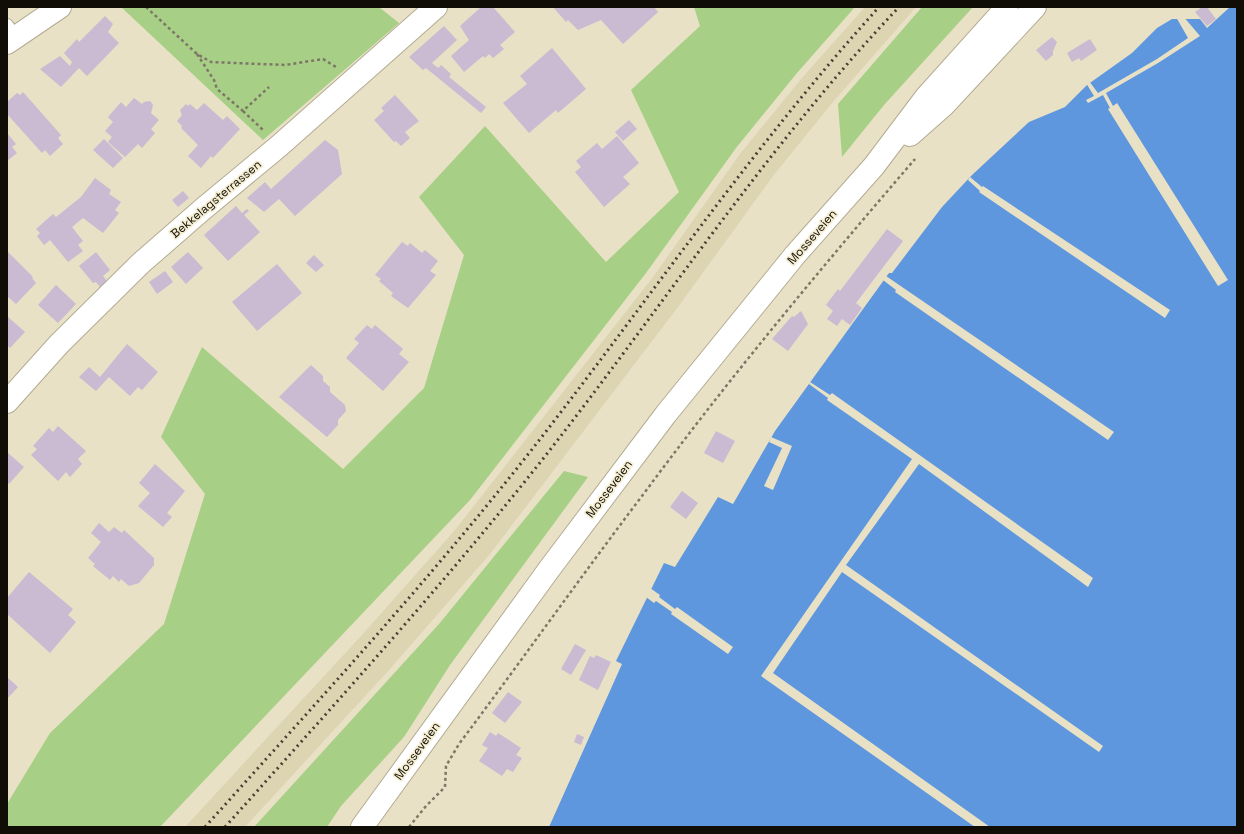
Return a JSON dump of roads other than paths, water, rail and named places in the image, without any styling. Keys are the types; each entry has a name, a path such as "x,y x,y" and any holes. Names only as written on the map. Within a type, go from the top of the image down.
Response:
{"main road":[{"path":"10,35 60,7"},
{"name":"Bekkelagsterrassen","path":"9,396 141,263 436,7"},
{"name":"Mosseveien","path":"362,827 550,568 666,414 795,255 874,166 926,97 1008,7"},
{"name":"Mosseveien","path":"874,166 944,105 1035,7"}],"water":[{"path":"1230,7 1237,7 1237,827 549,827 622,664 616,661 664,563 675,567 718,497 733,504 775,431 889,273 892,273 942,207 972,175 1029,122 1065,107 1087,85 1132,53 1157,28 1172,19 1200,19 1207,28"}],"railway":[{"path":"205,827 374,638 457,542 537,443 746,167 833,59 879,7"},
{"path":"225,827 388,644 507,503 589,399 717,227 805,114 899,7"}]}
